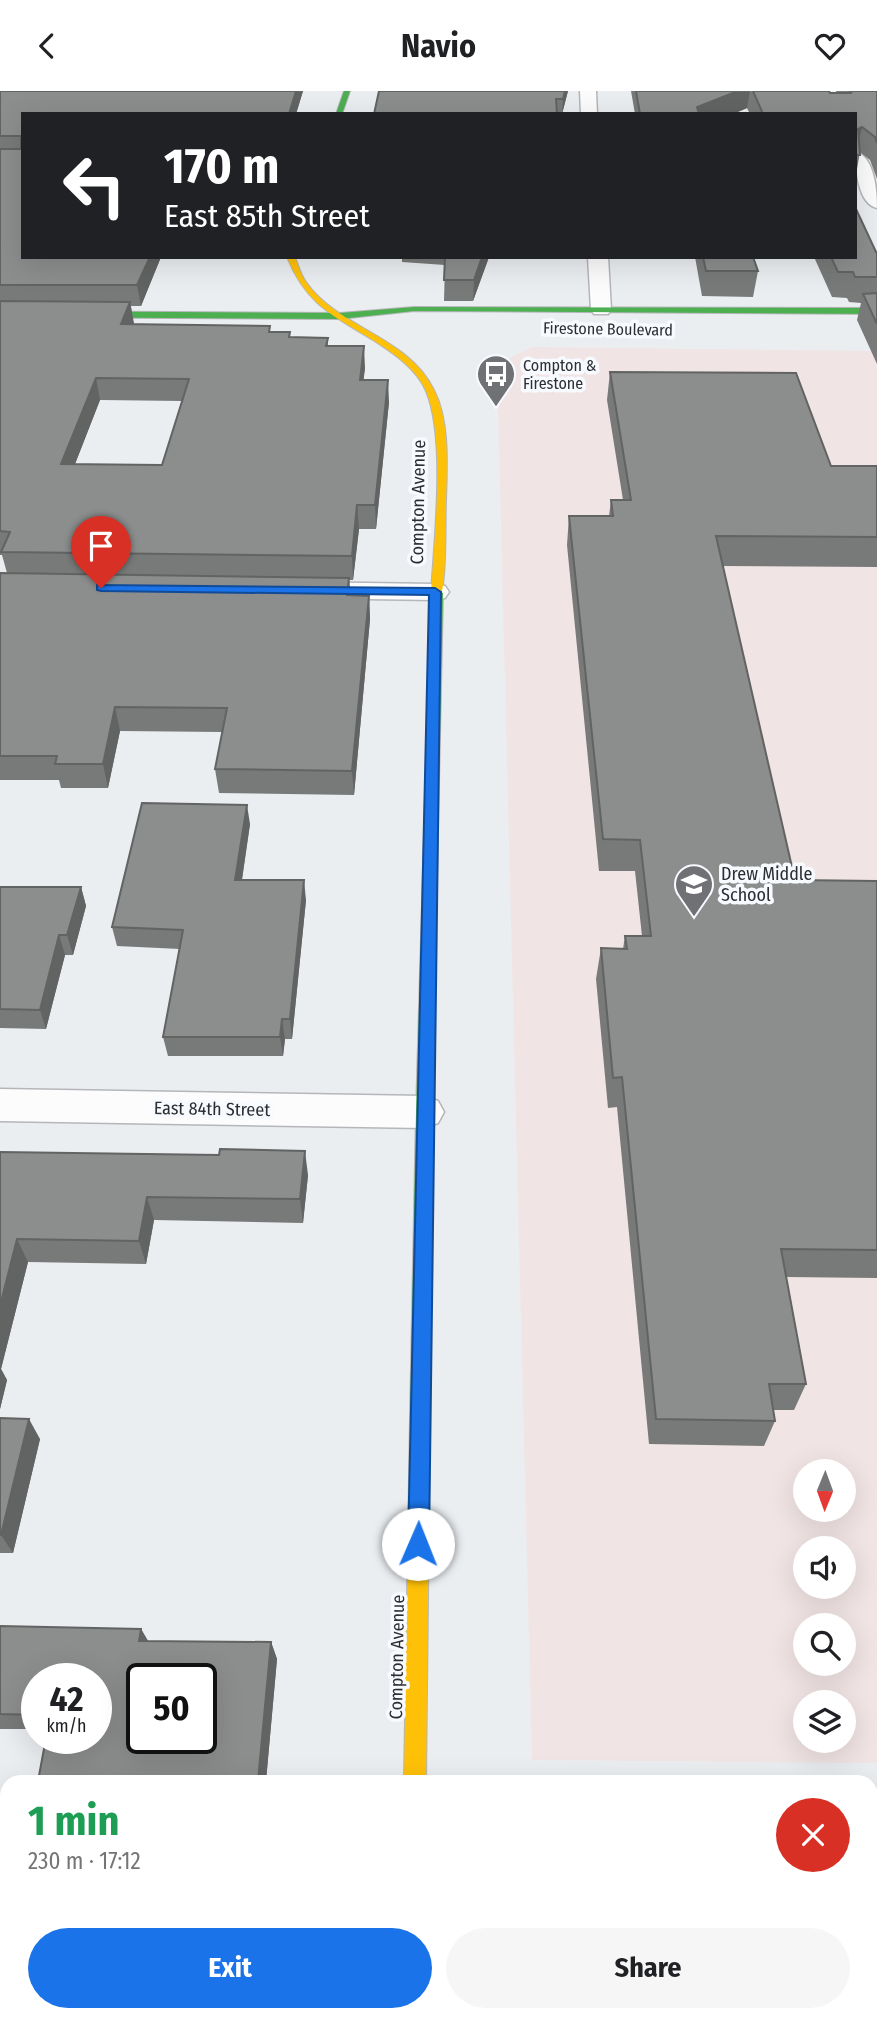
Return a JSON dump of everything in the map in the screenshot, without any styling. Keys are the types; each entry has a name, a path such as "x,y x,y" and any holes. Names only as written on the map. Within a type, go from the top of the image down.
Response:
{"main road":[{"path":"341,112 347,91"},
{"name":"Compton Avenue","path":"291,259 290,264 303,290 394,350 428,384 438,411 439,467 424,1112 415,1775"},
{"name":"Firestone Boulevard","path":"0,314 340,316 414,309 877,311"},
{"name":"Firestone Boulevard","path":"340,316 403,325"}],"street":[{"path":"588,91 589,112"},
{"path":"857,159 877,203"},
{"path":"598,259 601,310"},
{"path":"268,590 435,592"},
{"name":"East 84th Street","path":"0,1105 424,1112"}],"shaded area":[{"name":"Drew Middle School","path":"532,347 877,351 877,1763 532,1760 497,364"}],"building":[{"path":"0,91 296,91 290,112 21,112 21,136 0,136"},
{"path":"379,91 565,91 563,99 556,99 557,112 374,112"},
{"path":"636,91 738,91 697,107 698,112 640,112"},
{"path":"753,91 877,91 877,143 875,137 862,127 858,129 860,155 857,155 857,112 762,112"},
{"path":"0,149 21,149 21,259 149,259 137,285 0,285"},
{"path":"857,211 877,252 877,277 855,277 853,272 838,272 832,259 857,259"},
{"path":"445,259 481,259 474,280 444,280"},
{"path":"703,259 754,259 758,271 706,271"},
{"path":"877,293 877,324 863,294"},
{"path":"0,301 130,302 121,324 270,326 269,332 290,332 289,337 328,338 326,346 364,346 360,380 388,380 375,505 357,505 352,556 1,552 10,532 0,531","holes":["96,378 189,379 162,465 61,464"]},
{"path":"610,372 796,373 831,466 877,466 877,537 716,536 795,880 877,881 877,1250 781,1249 806,1384 769,1384 775,1421 656,1419 622,1077 613,1078 601,948 627,949 625,936 651,936 640,840 603,839 569,516 613,516 611,500 631,500"},
{"path":"0,573 349,578 347,595 369,596 352,771 215,769 227,708 115,707 103,764 55,764 57,756 0,756"},
{"path":"142,803 247,805 235,880 304,880 290,1019 282,1019 280,1037 163,1037 183,930 112,927"},
{"path":"0,887 81,887 67,935 59,935 40,1010 0,1009"},
{"path":"220,1149 305,1151 300,1199 147,1197 139,1241 17,1239 0,1306 0,1152 219,1155"},
{"path":"0,1418 29,1419 1,1535 0,1535"},
{"path":"0,1626 141,1629 139,1641 271,1642 259,1775 39,1775 43,1754 112,1754 112,1663 21,1663 21,1715 0,1714"}],"traffic: fast":[{"path":"340,112 347,91"},
{"path":"0,314 340,316 414,309 877,311"},
{"path":"420,1418 424,1112 437,593"}],"traffic: slow":[{"path":"292,259 300,280 315,298 334,313 399,353 417,370 430,390 436,409 441,460 437,593"},
{"path":"415,1775 420,1418"}],"place":[{"name":"Compton & Firestone","path":"496,408"},
{"name":"Drew Middle School","path":"694,918"}],"route":[{"path":"101,588 435,592 418,1544"}]}
